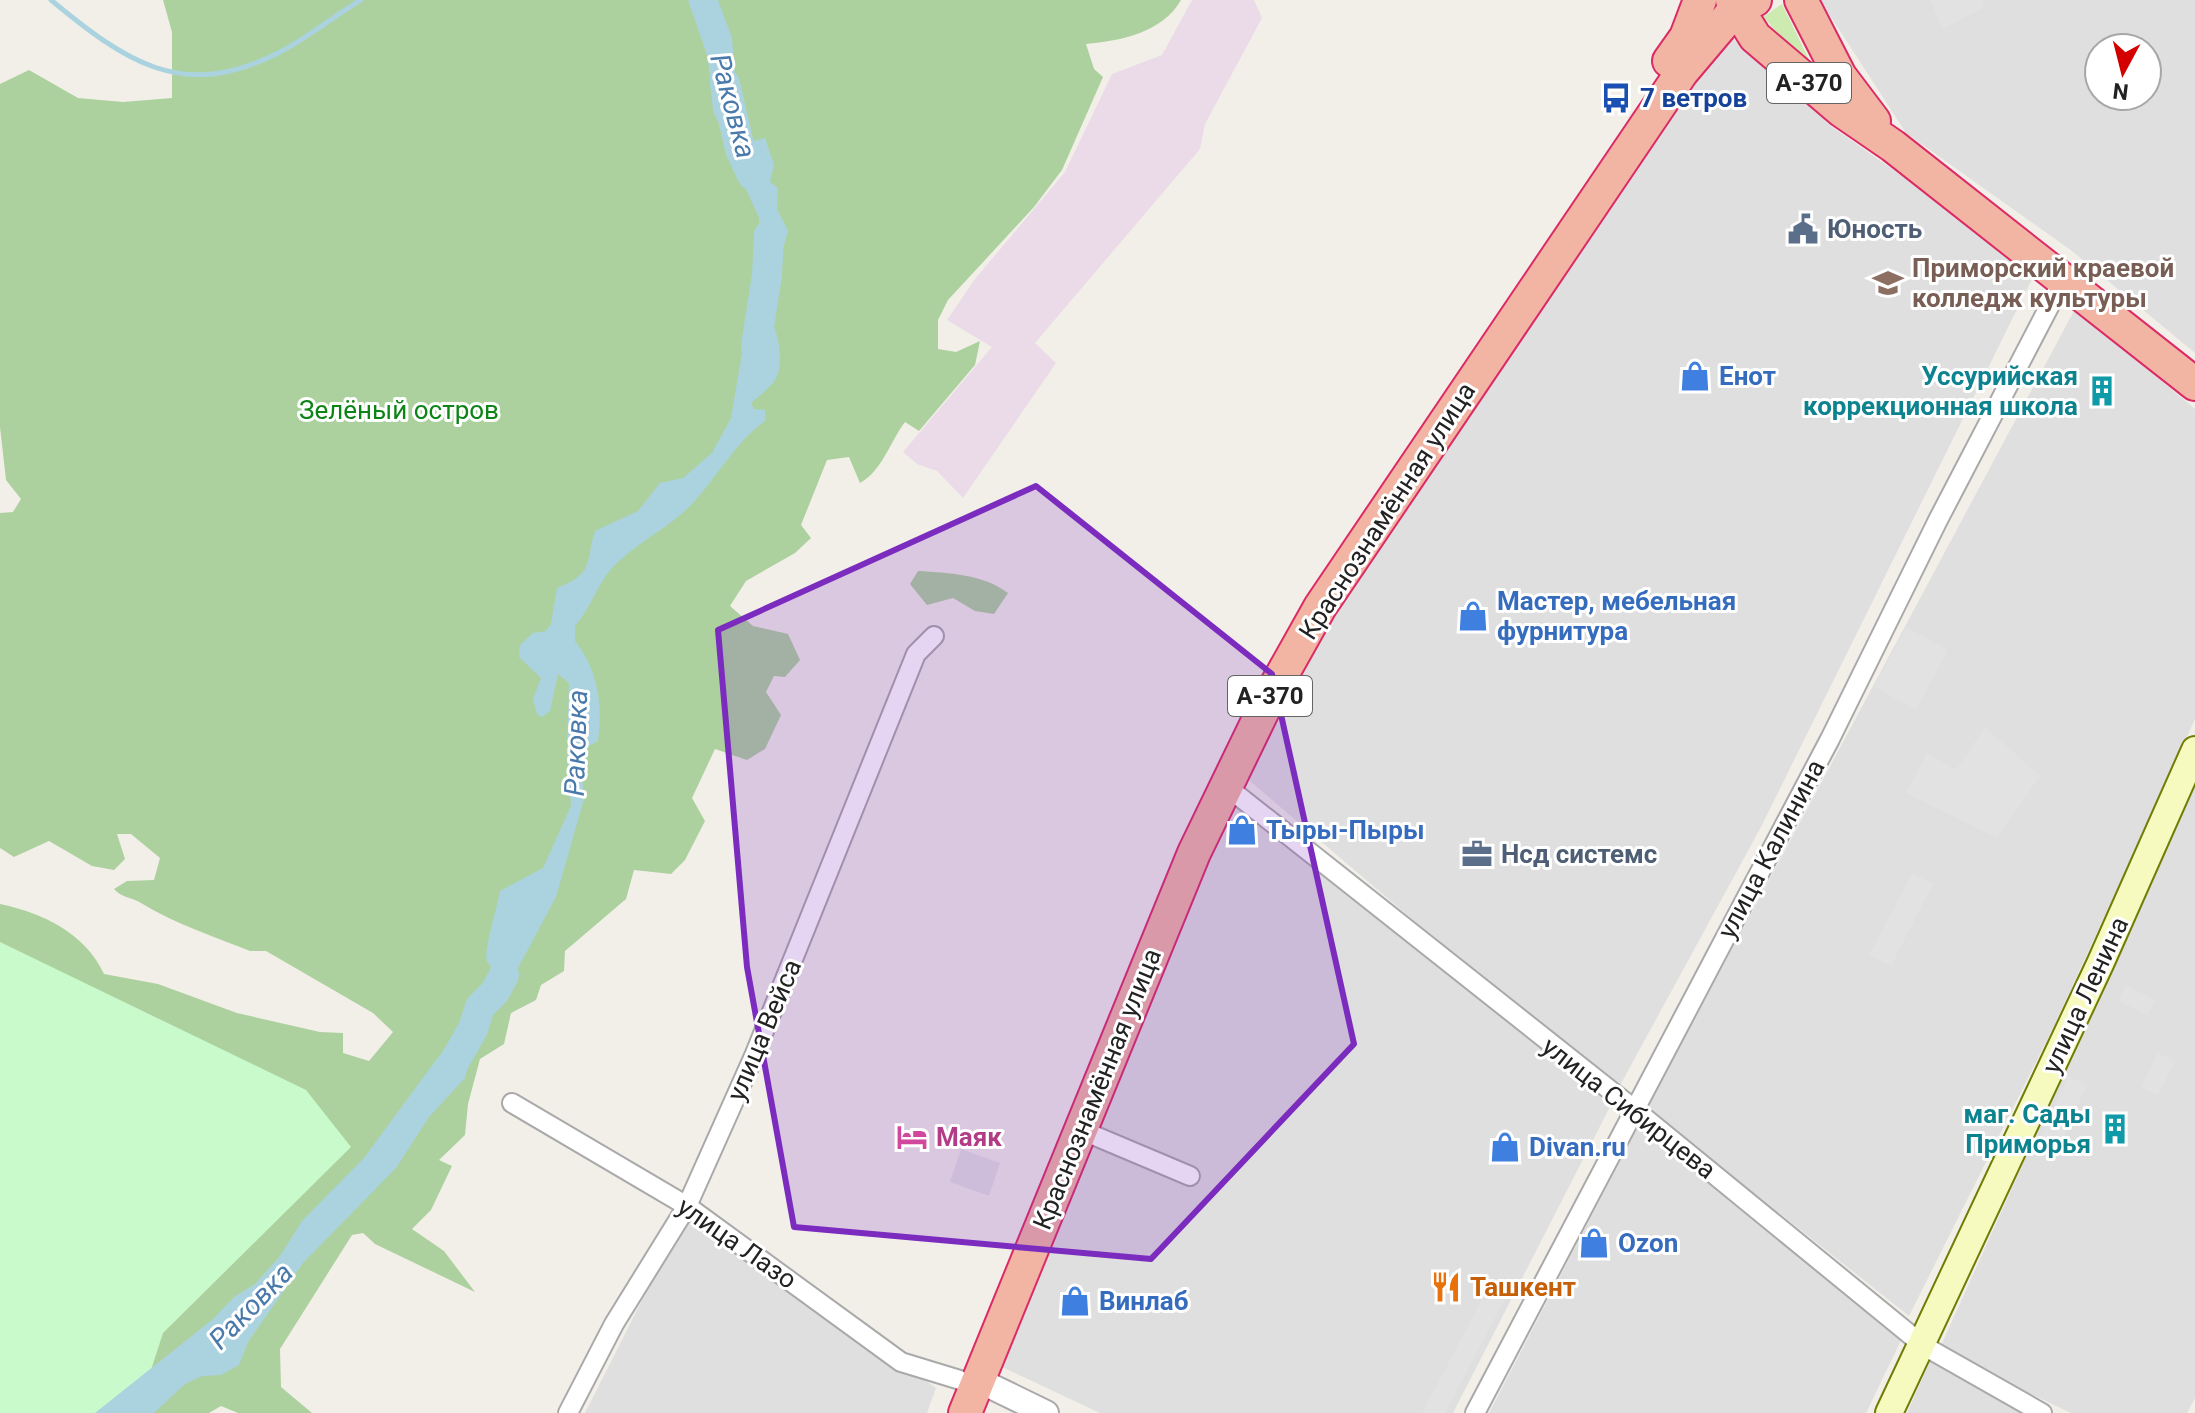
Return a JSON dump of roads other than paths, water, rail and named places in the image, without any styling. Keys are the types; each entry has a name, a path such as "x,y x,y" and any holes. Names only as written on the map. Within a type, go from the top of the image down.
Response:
{"highway":[{"name":"Краснознамённая улица","path":"1044,1196 1081,1130 1194,853 1218,781 1283,639 1686,37 1700,0"},
{"name":"А-370","path":"1801,0 1840,76 1893,146"},
{"name":"Краснознамённая улица","path":"947,1413 969,1380 1044,1196 1170,861 1320,607 1682,72 1741,2"},
{"name":"А-370","path":"1741,2 1755,37 1842,111 1893,146 2195,384"},
{"name":"Краснознамённая улица","path":"965,1413 969,1380"}],"main road":[{"name":"улица Ленина","path":"1889,1413 1924,1346 2195,750"}],"street":[{"name":"улица Калинина","path":"1475,1413 1830,739 1945,506 2062,282"},
{"name":"улица Вейса","path":"568,1413 614,1324 687,1206 754,1056 916,654 934,636"},
{"name":"улица Сибирцева","path":"1218,781 1634,1109 1924,1346 2042,1413"},
{"name":"улица Лазо","path":"512,1103 687,1206 901,1362 969,1380 1046,1413"},
{"path":"1081,1130 1190,1176"}],"water":[{"path":"688,0 718,0 732,38 735,76 743,106 734,124 718,122 713,111 708,58"},
{"path":"738,137 745,143 765,138 774,165 770,182 778,188 777,209 788,231 778,267 767,275 761,265 759,218 726,144"},
{"path":"761,305 775,329 780,358 775,380 751,403 754,409 765,410 765,421 734,451 688,508 611,569 575,626 575,641 589,664 597,688 600,714 598,741 580,751 584,799 556,897 509,985 494,1007 483,1013 478,999 492,988 498,977 486,956 500,891 543,868 571,806 567,750 569,683 558,674 550,711 542,717 537,714 533,699 541,678 519,657 520,645 533,633 546,631 551,624 557,588 583,572 595,531 638,511 660,483 683,478 712,453 731,418 747,324"},
{"path":"473,1029 477,1035 465,1078 429,1117 396,1168 303,1263 248,1342 239,1365 221,1375 202,1376 185,1384 154,1413 95,1413 213,1319 234,1297 255,1284 280,1256 302,1221 364,1158 439,1056"}],"waterway":[{"path":"51,0 104,41 130,56 156,68 184,74 212,74 244,67 278,53 361,0"},
{"name":"Раковка","path":"725,84 740,149 752,175"},
{"name":"Раковка","path":"756,346 767,275 769,235"},
{"name":"Раковка","path":"453,1064 473,1029 480,1007 495,992 504,975"}],"place":[{"name":"7 ветров","path":"1616,98"},
{"name":"Юность","path":"1803,229"},
{"name":"Приморский краевой колледж культуры","path":"1888,283"},
{"name":"Енот","path":"1695,376"},
{"name":"Уссурийская коррекционная школа","path":"2102,391"},
{"name":"Мастер, мебельная фурнитура","path":"1473,616"},
{"name":"Тыры-Пыры","path":"1242,830"},
{"name":"Нсд системс","path":"1477,854"},
{"name":"маг. Сады Приморья","path":"2115,1129"},
{"name":"Маяк","path":"912,1137"},
{"name":"Divan.ru","path":"1505,1147"},
{"name":"Ozon","path":"1594,1243"},
{"name":"Ташкент","path":"1446,1287"},
{"name":"Винлаб","path":"1075,1301"}],"park label":[{"name":"Зелёный остров","path":"399,410"}]}
